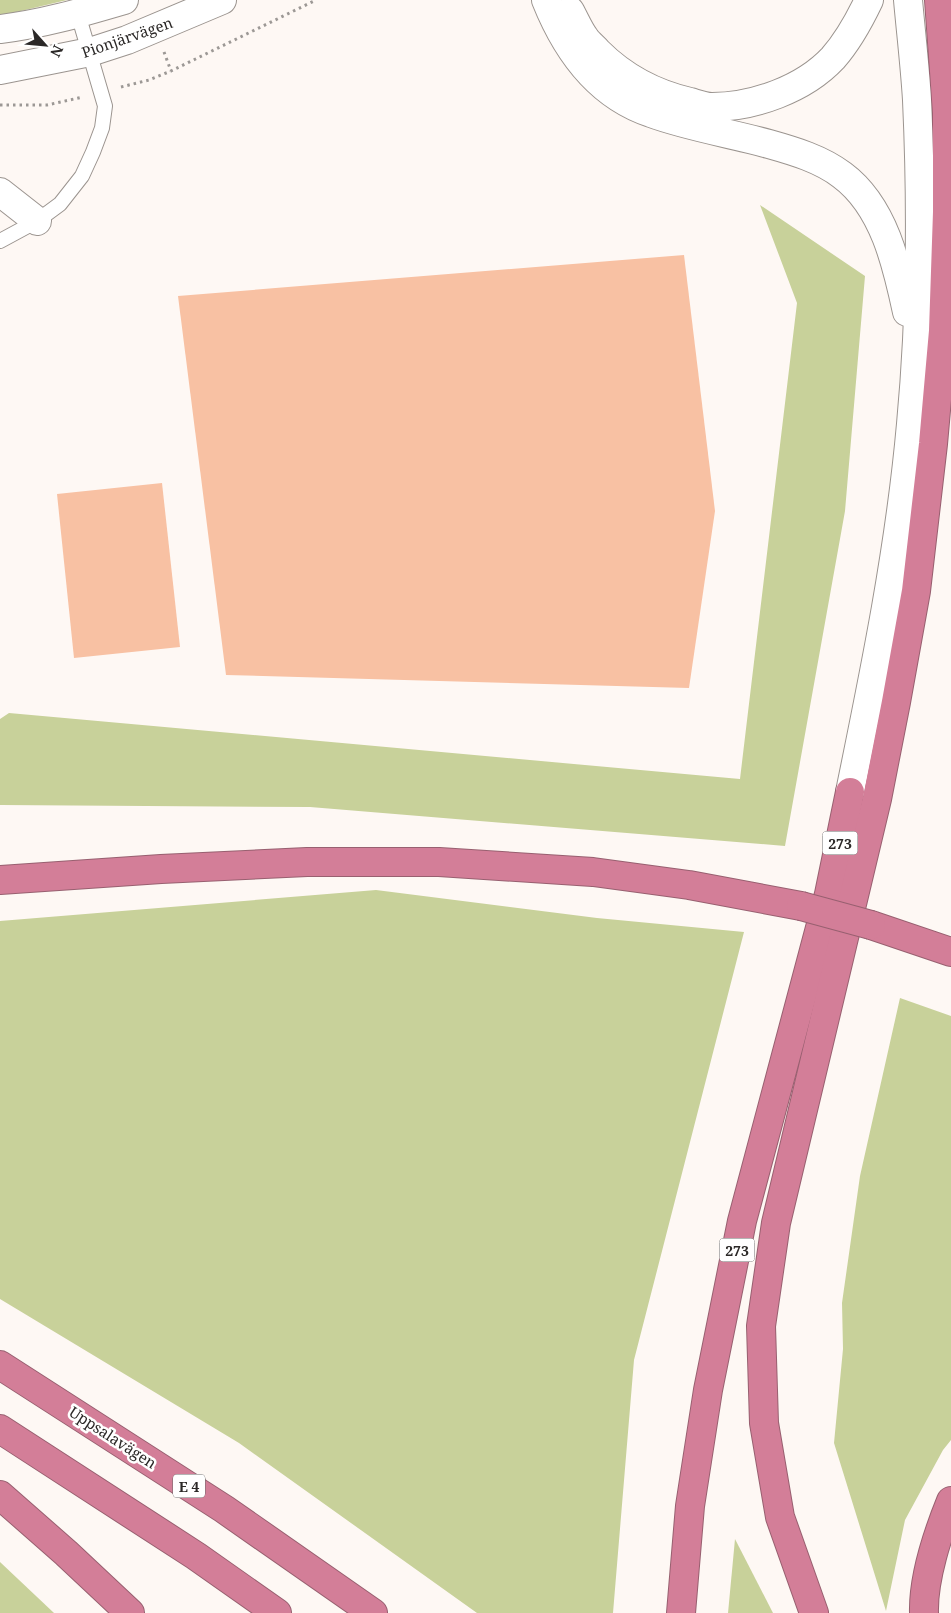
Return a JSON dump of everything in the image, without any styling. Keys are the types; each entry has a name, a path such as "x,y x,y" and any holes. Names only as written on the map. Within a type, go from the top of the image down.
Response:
{"highway":[{"path":"814,1613 780,1518 764,1423 761,1326 776,1223 877,799 916,591 933,444 943,331 949,126 939,0"},
{"name":"273","path":"681,1613 690,1506 708,1390 742,1221 829,894 850,792"},
{"path":"0,880 160,868 307,862 438,862 592,872 688,885 801,906 871,925 951,952"},
{"name":"Uppsalavägen","path":"0,1365 224,1509 373,1613"},
{"path":"0,1429 196,1556 277,1613"},
{"path":"0,1495 130,1613"},
{"path":"924,1613 923,1597 940,1526 951,1501"}],"main road":[{"path":"0,29 31,25 78,14 124,0"},
{"name":"Pionjärvägen","path":"0,70 90,52 127,40 222,0"},
{"path":"546,0 556,25 575,56 597,80 622,100 649,113 790,150 818,161 842,175 860,192 885,233 894,256 916,353"},
{"path":"566,0 586,39 606,60 624,74 653,91 710,107 740,105 775,96 804,81 832,59 857,26 869,0"},
{"name":"273","path":"850,792 888,601 911,424 916,353 920,226 917,98 908,0"},
{"path":"0,192 37,221"}],"lane":[{"path":"0,241 37,221 60,204 82,176 102,128 105,106 78,14"}],"path":[{"path":"0,105 47,105 149,80 316,0"}],"green space":[{"path":"0,0 67,0 0,16"},
{"path":"760,205 865,276 845,511 785,846 310,807 0,805 0,719 9,713 740,779 797,303"},
{"path":"376,890 597,918 744,932 634,1360 613,1613 477,1613 239,1443 0,1299 0,921"},
{"path":"900,998 951,1016 951,1440 943,1450 905,1520 886,1611 834,1443 843,1349 842,1303 860,1176"},
{"path":"735,1539 773,1613 728,1613"},
{"path":"0,1562 54,1613 0,1613"}],"building":[{"path":"684,255 715,511 689,688 226,675 178,296"},
{"path":"162,483 180,647 74,658 57,494"}]}
